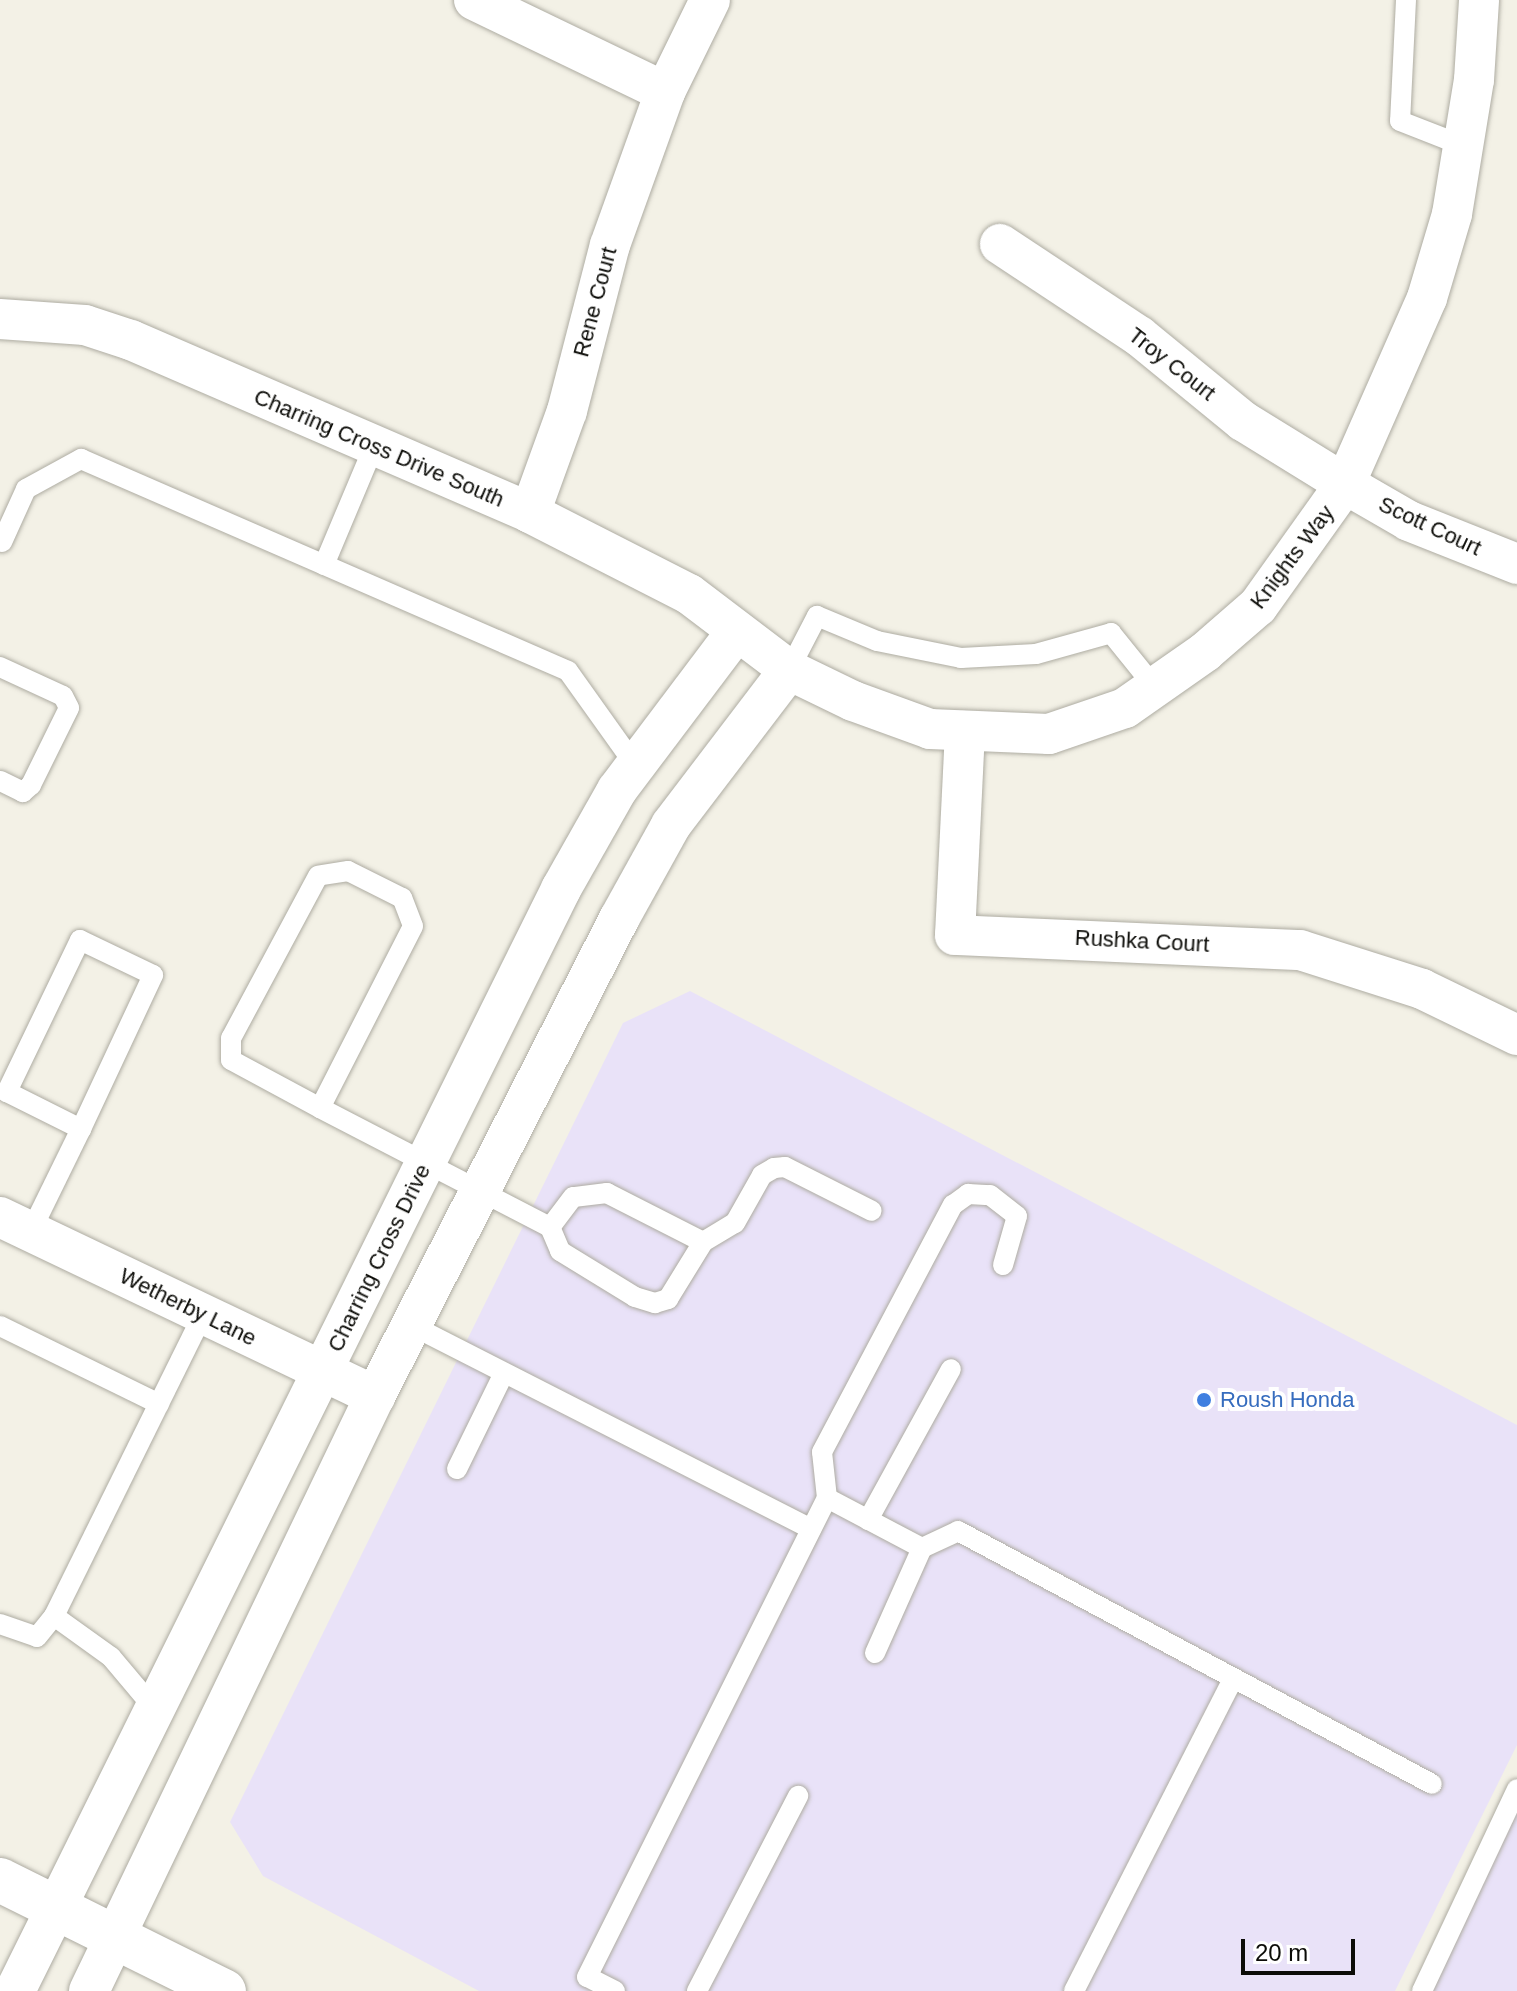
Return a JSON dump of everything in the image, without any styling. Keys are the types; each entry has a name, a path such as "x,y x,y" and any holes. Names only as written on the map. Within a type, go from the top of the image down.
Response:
{"main road":[{"path":"0,1880 224,1991"}],"street":[{"path":"474,0 665,92"},
{"name":"Rene Court","path":"530,513 567,411 610,245 665,92 710,0"},
{"name":"Knights Way","path":"737,631 789,670 853,701 930,729 1049,734 1086,724 1157,690 1258,606 1345,484 1427,298 1452,214 1464,146 1479,0"},
{"name":"Troy Court","path":"1000,244 1139,336 1243,421 1345,484"},
{"name":"Charring Cross Drive South","path":"0,319 85,325 131,340 530,513 689,594 737,631"},
{"name":"Scott Court","path":"1345,484 1409,521 1517,564"},
{"name":"Charring Cross Drive","path":"15,1991 561,889 635,765 737,631"},
{"path":"89,1991 375,1396 671,825 789,670"},
{"name":"Rushka Court","path":"965,731 955,935 1300,950 1422,989 1517,1035"},
{"name":"Wetherby Lane","path":"16,1224 375,1396"}],"lane":[{"path":"1406,0 1400,121 1464,146"},
{"path":"324,565 374,446"},
{"path":"2,542 26,489 81,459 568,671 635,765"},
{"path":"789,670 817,616 877,641 961,658 1036,654 1111,633 1157,690"},
{"path":"0,667 63,696 69,708 31,785 23,792 0,781"},
{"path":"320,1108 413,926 402,898 348,871 318,876 231,1038 231,1060 320,1108 427,1161 550,1227 560,1251 635,1297 655,1303 668,1299 703,1242 735,1223 762,1175 774,1168 785,1167 872,1211"},
{"path":"16,1224 81,1129 153,975 80,940 7,1092 81,1129"},
{"path":"550,1227 573,1197 607,1193 703,1242"},
{"path":"615,1991 587,1977 827,1498 822,1452 953,1205 968,1194 990,1195 1017,1216 1003,1265"},
{"path":"0,1624 37,1637 54,1616 203,1314"},
{"path":"411,1325 811,1529"},
{"path":"0,1326 159,1404"},
{"path":"868,1520 951,1369"},
{"path":"457,1469 504,1373"},
{"path":"827,1498 922,1548"},
{"path":"875,1653 922,1548 958,1531 1432,1784"},
{"path":"54,1616 111,1657 154,1708"},
{"path":"1074,1991 1233,1679"},
{"path":"1422,1991 1517,1789"},
{"path":"697,1991 798,1796"}],"shaded area":[{"path":"690,991 1517,1425 1517,1745 1395,1991 479,1991 263,1876 230,1822 623,1023"},
{"path":"1517,1780 1517,1991 1419,1991"}],"place":[{"name":"Roush Honda","path":"1204,1400"}]}
